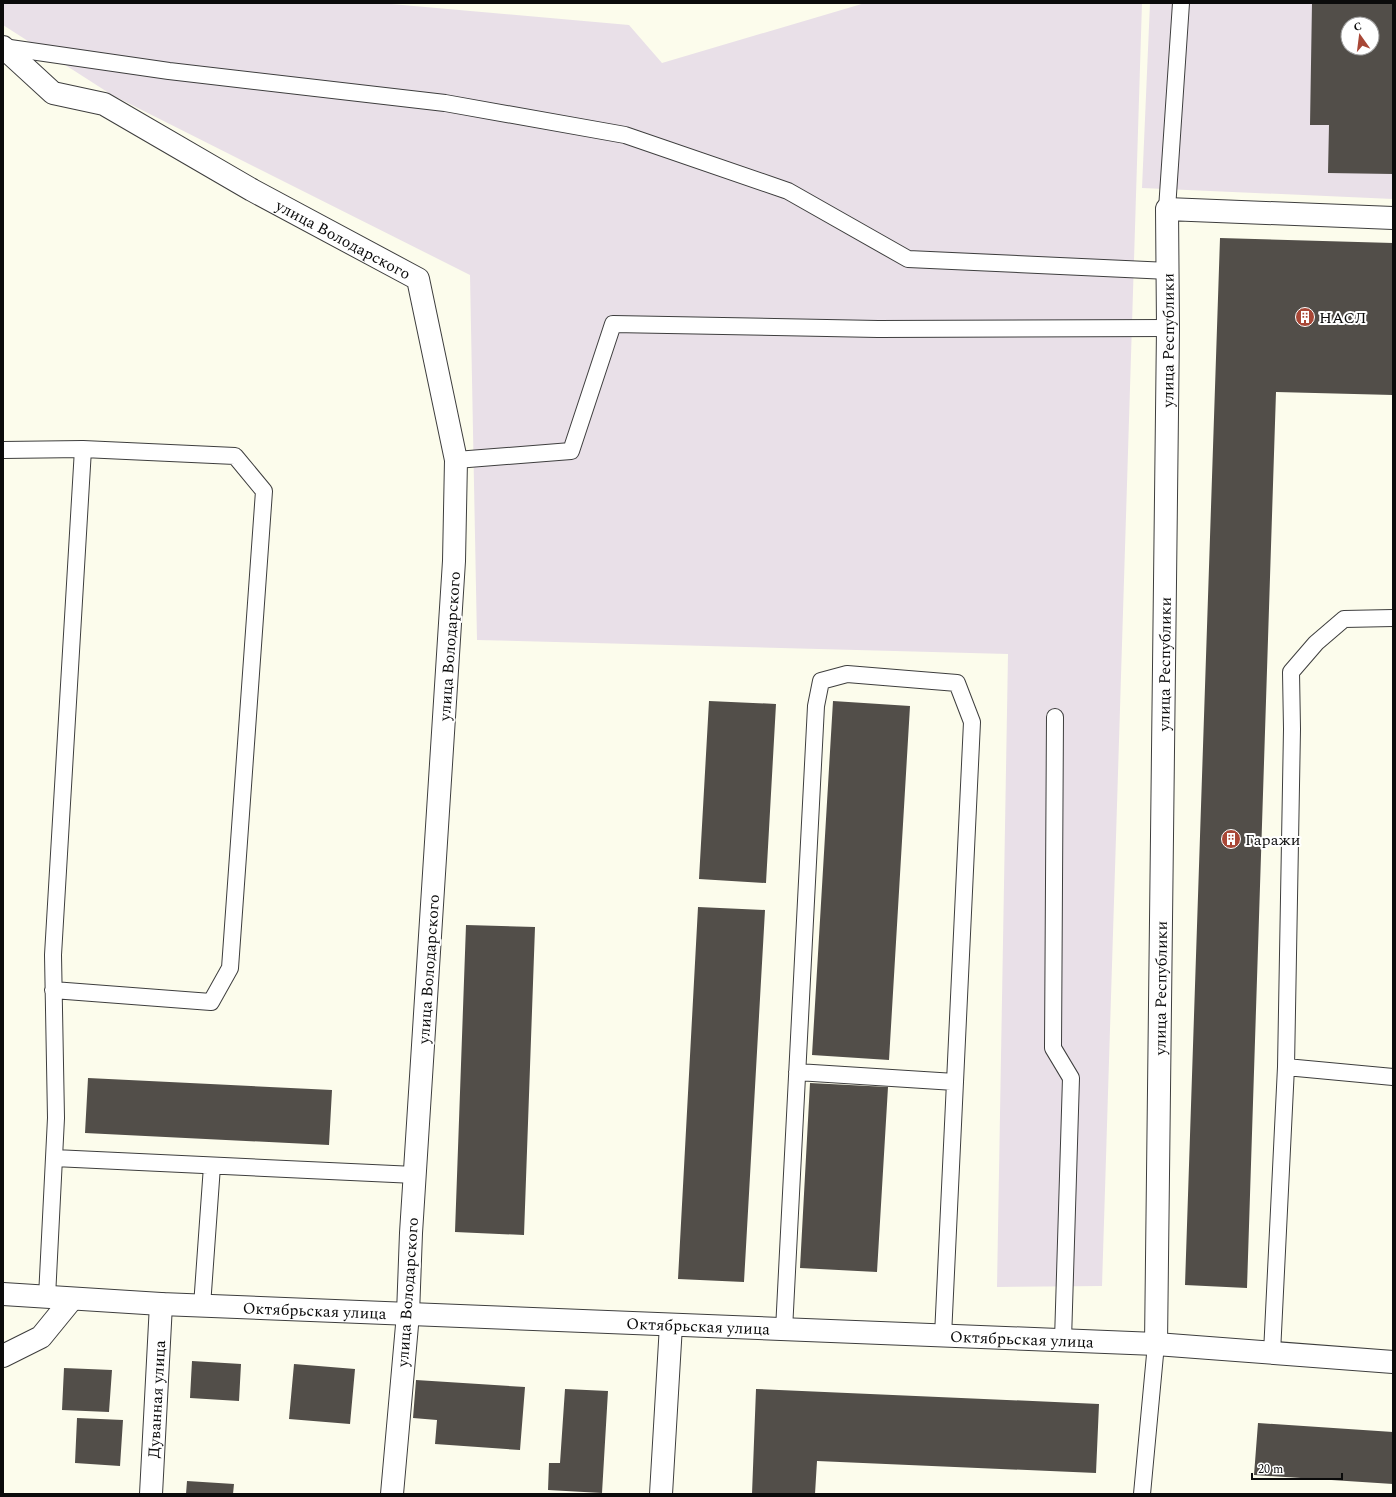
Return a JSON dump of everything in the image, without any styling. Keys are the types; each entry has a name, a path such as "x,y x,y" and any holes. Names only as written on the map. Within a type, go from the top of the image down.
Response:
{"street":[{"name":"улица Володарского","path":"3,47 53,93 104,104 252,190 418,279 456,460 454,561 415,1175 408,1314 392,1494"},
{"path":"1167,209 1393,218"},
{"name":"улица Республики","path":"1156,1344 1169,271 1167,209"},
{"name":"Октябрьская улица","path":"3,1294 202,1306 1156,1344 1393,1362"},
{"path":"3,1356 41,1337 72,1299"},
{"name":"Дуванная улица","path":"150,1494 161,1304"},
{"path":"661,1494 671,1325"}],"lane":[{"path":"1167,209 1182,3"},
{"path":"3,47 169,71 445,103 625,135 788,191 908,259 1169,271"},
{"path":"456,460 571,451 613,324 878,329 1168,328"},
{"path":"47,1297 56,1118 53,955 83,449"},
{"path":"3,450 83,449 236,456 264,491 230,968 211,1002 53,990"},
{"path":"1272,1353 1286,1067 1292,729 1291,672 1316,643 1344,619 1393,618"},
{"path":"784,1330 816,706 821,681 847,674 957,683 972,722 943,1336"},
{"path":"1055,717 1053,1048 1071,1078 1063,1340"},
{"path":"1286,1067 1393,1077"},
{"path":"797,1072 955,1082"},
{"path":"54,1158 415,1175"},
{"path":"202,1306 212,1166"},
{"path":"1142,1494 1156,1344"}],"shaded area":[{"path":"3,3 380,3 629,25 662,63 865,3 1142,3 1102,1286 997,1287 1008,654 477,640 470,275 112,95 3,25"},
{"path":"1150,3 1393,3 1393,199 1142,188"}],"building":[{"path":"1312,3 1393,3 1393,174 1328,173 1329,125 1310,125"},
{"name":"Гаражи","path":"1220,238 1393,243 1393,395 1276,392 1247,1288 1185,1285"},
{"path":"709,701 776,704 766,883 699,879"},
{"path":"833,701 910,706 889,1060 812,1055"},
{"path":"698,907 765,910 744,1282 678,1279"},
{"path":"466,925 535,927 524,1235 455,1232"},
{"path":"88,1078 332,1090 329,1145 85,1133"},
{"path":"810,1083 888,1087 877,1272 800,1268"},
{"path":"192,1361 241,1364 239,1401 190,1398"},
{"path":"294,1364 355,1369 350,1424 289,1419"},
{"path":"64,1368 112,1370 109,1412 62,1410"},
{"path":"416,1380 525,1387 520,1450 435,1444 437,1420 413,1418"},
{"path":"565,1389 608,1391 602,1493 548,1490 549,1463 560,1463"},
{"path":"756,1389 1099,1404 1096,1473 817,1461 815,1494 752,1494"},
{"path":"77,1418 123,1420 120,1466 75,1463"},
{"path":"1258,1423 1393,1432 1393,1484 1254,1475"},
{"path":"187,1481 234,1484 233,1494 186,1494"}],"place":[{"name":"НАСЛ","path":"1305,317"},
{"name":"Гаражи","path":"1231,839"}]}
